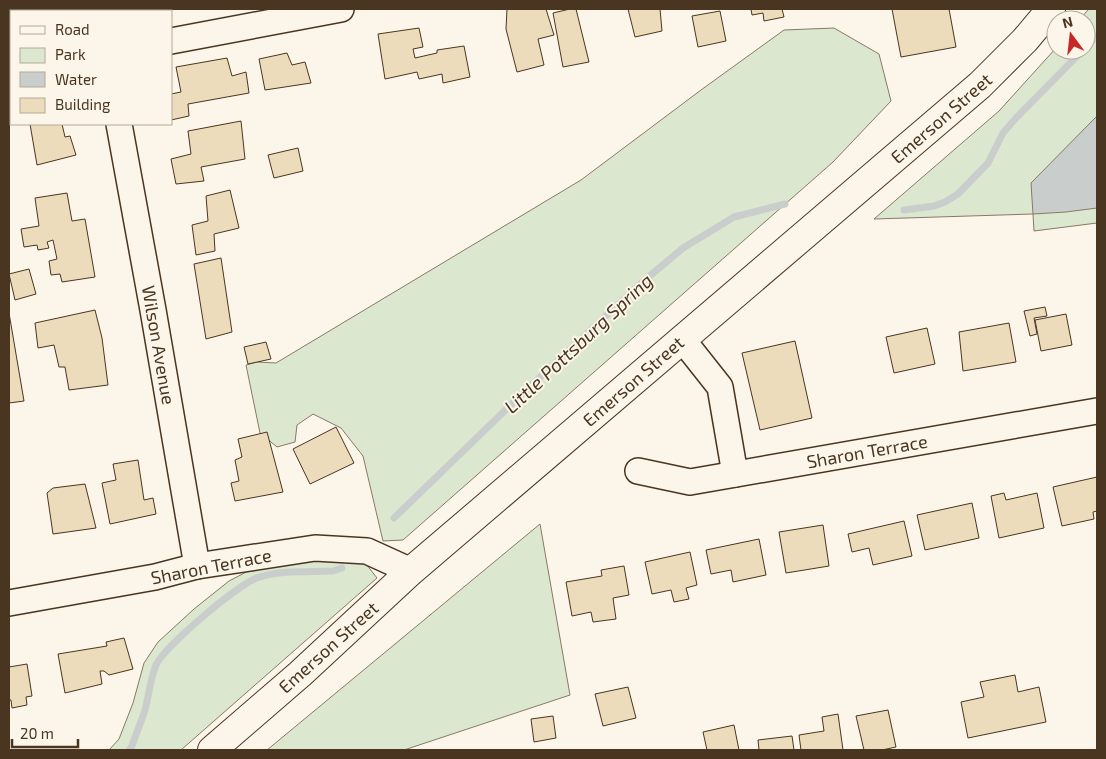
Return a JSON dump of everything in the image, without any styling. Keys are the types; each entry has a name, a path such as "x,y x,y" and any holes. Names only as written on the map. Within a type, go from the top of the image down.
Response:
{"main road":[{"name":"Emerson Street","path":"212,750 300,674 412,571 980,85 1025,40 1051,9"}],"street":[{"path":"172,41 330,10"},
{"name":"Wilson Avenue","path":"119,125 197,566"},
{"path":"682,339 720,387 735,474"},
{"name":"Sharon Terrace","path":"638,470 690,482 1097,411"},
{"name":"Sharon Terrace","path":"9,603 155,577 197,566 315,548 368,551 412,571"}],"green space":[{"path":"1097,9 1097,223 1034,231 1033,214 874,219 999,111 1046,59 1096,60 1096,10 1088,10"},
{"path":"834,28 879,54 891,101 833,162 403,540 383,541 363,456 341,428 313,414 297,425 295,442 277,447 260,433 246,365 257,362 276,363 581,180 784,30"},
{"path":"540,524 570,695 404,750 267,750"},
{"path":"311,558 339,559 366,564 377,578 181,750 109,750 119,739 133,703 144,663 158,642 194,609 229,581 254,568"}],"water":[{"path":"1097,116 1097,208 1033,214 1031,183"}],"building":[{"path":"25,9 53,9 53,10"},
{"path":"121,9 153,9 148,10"},
{"path":"507,9 546,9 554,35 538,39 544,65 517,72 506,29"},
{"path":"576,9 589,62 563,67 553,13"},
{"path":"628,9 660,9 662,31 635,37"},
{"path":"751,9 782,9 784,17 764,21 763,13 752,15"},
{"path":"892,9 949,9 956,47 901,57"},
{"path":"720,11 726,41 698,47 692,16"},
{"path":"419,28 423,47 413,49 415,58 437,53 437,50 464,46 470,77 443,83 442,74 419,79 417,72 385,79 378,34"},
{"path":"287,53 292,65 305,62 311,83 265,90 259,59"},
{"path":"227,58 232,76 246,72 249,93 188,104 189,116 172,120 172,94 181,92 176,67"},
{"path":"241,121 245,159 201,167 204,181 176,184 171,159 191,154 188,131"},
{"path":"30,125 62,125 65,137 70,136 76,155 37,165"},
{"path":"298,148 303,171 274,178 268,155"},
{"path":"230,190 239,228 214,234 215,251 196,255 192,225 208,221 206,196"},
{"path":"67,193 72,221 85,219 95,277 62,282 60,274 51,275 49,261 57,259 53,240 47,242 49,248 38,250 37,245 24,247 21,229 39,226 35,198"},
{"path":"221,258 232,332 206,339 194,264"},
{"path":"29,269 36,294 15,300 9,274"},
{"path":"1045,307 1047,316 1034,318 1037,334 1030,336 1024,311"},
{"path":"95,310 102,338 108,385 69,390 65,367 59,367 54,345 38,348 35,323"},
{"path":"9,313 24,401 9,403"},
{"path":"1066,314 1072,345 1041,351 1035,320"},
{"path":"1009,323 1016,362 963,371 959,332"},
{"path":"927,328 935,364 894,373 886,337"},
{"path":"795,341 812,418 760,430 742,353"},
{"path":"266,342 271,359 248,364 244,347"},
{"path":"336,427 354,463 310,484 293,449"},
{"path":"267,432 283,492 235,501 231,483 239,481 235,460 242,457 238,439"},
{"path":"138,460 144,500 153,498 156,514 110,524 102,483 116,480 113,464"},
{"path":"1097,477 1097,511 1093,512 1094,519 1062,526 1053,487"},
{"path":"85,484 96,528 53,534 47,493 53,488"},
{"path":"1004,493 1006,500 1037,493 1044,528 999,538 991,496"},
{"path":"972,503 979,538 925,550 917,515"},
{"path":"904,521 912,556 873,565 869,548 852,552 848,534"},
{"path":"823,525 829,566 786,573 779,532"},
{"path":"759,539 766,575 733,582 731,570 711,574 706,550"},
{"path":"690,552 697,585 686,588 689,599 674,602 671,590 652,594 645,562"},
{"path":"624,566 629,595 613,598 616,619 593,622 591,612 572,616 566,582 602,576 601,570"},
{"path":"124,638 133,669 109,675 104,671 100,671 102,684 65,693 58,654 107,646 106,642"},
{"path":"27,664 32,696 26,697 27,705 12,708 11,700 9,700 9,667"},
{"path":"1015,675 1018,692 1039,687 1046,722 968,738 961,702 984,697 980,682"},
{"path":"628,687 636,718 603,726 595,694"},
{"path":"888,710 896,747 882,750 864,750 856,716"},
{"path":"838,714 843,750 801,750 799,735 824,731 822,717"},
{"path":"553,716 556,738 534,742 531,719"},
{"path":"734,725 739,750 707,750 703,732"},
{"path":"792,736 794,750 759,750 758,740"}],"waterway":[{"name":"Little Pottsburg Spring","path":"904,210 934,206 958,194 988,163 1003,133 1073,60"},
{"name":"Little Pottsburg Spring","path":"394,518 523,393 639,285 683,248 734,217 785,204"},
{"name":"Little Pottsburg Spring","path":"129,750 145,710 156,665 173,644 220,602 250,581 260,577 287,572 333,571 342,568"}]}
